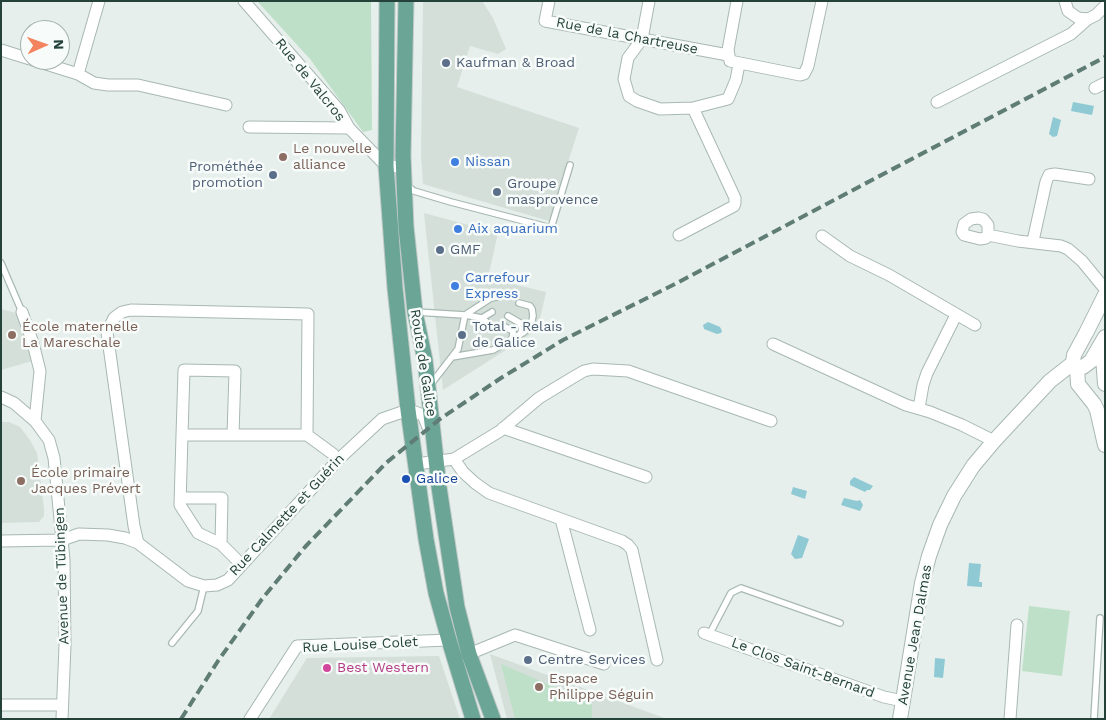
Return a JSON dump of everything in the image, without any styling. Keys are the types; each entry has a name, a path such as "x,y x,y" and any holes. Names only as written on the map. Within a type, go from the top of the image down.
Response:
{"main road":[{"name":"Route de Galice","path":"387,1 386,166 408,410 435,584 454,659 474,719"},
{"name":"Route de Galice","path":"406,1 404,184 406,227 415,312 428,388 457,607 469,654 493,719"}],"street":[{"path":"78,74 100,1"},
{"name":"Rue de Valcros","path":"244,1 339,110 348,128 386,166"},
{"name":"Rue de la Chartreuse","path":"549,1 545,21 642,39 734,61"},
{"path":"649,1 642,39 628,58 624,79 629,96 637,102 660,108 693,108 728,99 736,80 734,61 737,1"},
{"path":"734,61 804,74 808,66 822,1"},
{"path":"1065,1 1068,11 1074,17 1088,18"},
{"path":"937,102 1071,34 1088,18 1096,15 1105,6"},
{"path":"1,50 20,56"},
{"path":"65,70 78,74 94,83 138,85 226,105"},
{"path":"679,235 734,206 735,203 735,198 693,108"},
{"path":"248,127 348,128"},
{"path":"386,166 404,167"},
{"path":"1033,242 1049,175 1055,174 1089,179"},
{"path":"988,235 1060,246 1068,249 1105,289"},
{"path":"822,236 850,256 889,275 975,325"},
{"path":"1105,295 1074,355 1078,384 1097,410 1105,445"},
{"path":"138,543 107,332 114,318 122,312 131,310 308,314 307,434"},
{"path":"22,312 40,371 36,421"},
{"path":"919,408 927,373 956,315"},
{"path":"1104,341 1105,384"},
{"name":"Avenue Jean Dalmas","path":"900,719 916,615 929,556 940,525 954,496 973,466 1031,400 1050,381 1075,366 1083,367 1091,360 1104,341"},
{"path":"773,344 906,405 919,408 962,425 994,441"},
{"path":"454,459 504,428 539,398 584,371 593,369 628,371 771,421"},
{"path":"234,435 235,371 184,370 180,506 198,534 221,544 242,565"},
{"name":"Avenue de Tübingen","path":"1,398 14,403 36,421 48,440 54,458 62,540 65,645 62,719"},
{"path":"408,410 423,415 436,453"},
{"name":"Rue Calmette et Guérin","path":"204,586 217,585 228,580 336,456 382,420 408,410"},
{"path":"504,428 646,477"},
{"path":"182,435 307,434 336,456"},
{"path":"416,464 436,453 454,459 469,477 489,493 622,541 632,550 657,660"},
{"path":"181,498 222,498 221,544"},
{"path":"561,519 590,630"},
{"path":"1,541 30,542 62,540 79,534 108,535 138,543 188,581 204,586"},
{"path":"1010,719 1017,625"},
{"name":"Le Clos Saint-Bernard","path":"707,634 884,697 902,701"},
{"path":"469,654 515,636 604,664"},
{"name":"Rue Louise Colet","path":"250,719 297,646 449,640"},
{"path":"1,705 62,705"}],"lane":[{"path":"404,184 414,191 551,228 570,165"},
{"path":"1,263 22,312"},
{"path":"428,388 458,350 465,315 491,298 496,298"},
{"path":"452,357 493,350 520,335 531,325 533,316 530,306 519,303"},
{"path":"415,312 465,315 482,318 490,324"},
{"path":"482,318 492,312"},
{"path":"508,316 520,323 522,329 520,335"},
{"path":"505,327 513,331 514,336 511,340"},
{"path":"172,643 198,611 204,586"},
{"path":"707,634 731,593 741,588 840,623"},
{"path":"1094,719 1100,618"},
{"path":"454,659 469,654"}],"shaded area":[{"path":"423,1 482,1 493,18 506,49 498,54 470,46 457,87 579,128 549,221 423,184 421,155"},
{"path":"424,213 498,233 488,278 546,292 538,328 443,390"},
{"name":"École maternelle La Mareschale","path":"1,309 16,313 32,361 1,370"},
{"name":"École primaire Jacques Prévert","path":"1,422 9,422 20,427 37,453 44,509 44,516 39,522 1,523"},
{"name":"Espace Philippe Séguin","path":"490,654 667,719 507,719"},
{"path":"439,656 460,719 269,719 307,658"}],"green space":[{"path":"257,1 371,1 372,130 363,132 310,59"},
{"path":"1029,606 1070,611 1062,676 1022,671"},
{"path":"501,664 592,703 592,719 515,719"}],"water":[{"path":"1073,102 1094,106 1092,115 1071,111"},
{"path":"1053,117 1061,120 1057,136 1053,137 1049,134"},
{"path":"708,322 720,327 721,333 717,334 704,329 703,325"},
{"path":"854,477 873,486 865,492 850,485 850,481"},
{"path":"793,487 807,491 805,499 791,494"},
{"path":"844,498 860,500 863,505 860,511 841,505"},
{"path":"798,535 809,539 802,558 795,559 791,554"},
{"path":"969,563 981,564 979,582 982,582 982,587 967,586"},
{"path":"935,658 945,659 943,678 934,677"}],"railway":[{"path":"181,719 218,661 262,599 305,547 386,463 440,419 501,378 563,340 673,285 1105,57"}],"place":[{"name":"Kaufman & Broad","path":"446,63"},
{"name":"Le nouvelle alliance","path":"283,157"},
{"name":"Nissan","path":"455,162"},
{"name":"Prométhée promotion","path":"273,175"},
{"name":"Groupe masprovence","path":"497,192"},
{"name":"Aix aquarium","path":"458,229"},
{"name":"GMF","path":"440,250"},
{"name":"Carrefour Express","path":"455,286"},
{"name":"École maternelle La Mareschale","path":"12,335"},
{"name":"Total - Relais de Galice","path":"462,335"},
{"name":"Galice","path":"406,479"},
{"name":"École primaire Jacques Prévert","path":"21,481"},
{"name":"Centre Services","path":"528,660"},
{"name":"Best Western","path":"327,668"},
{"name":"Espace Philippe Séguin","path":"539,687"}]}
